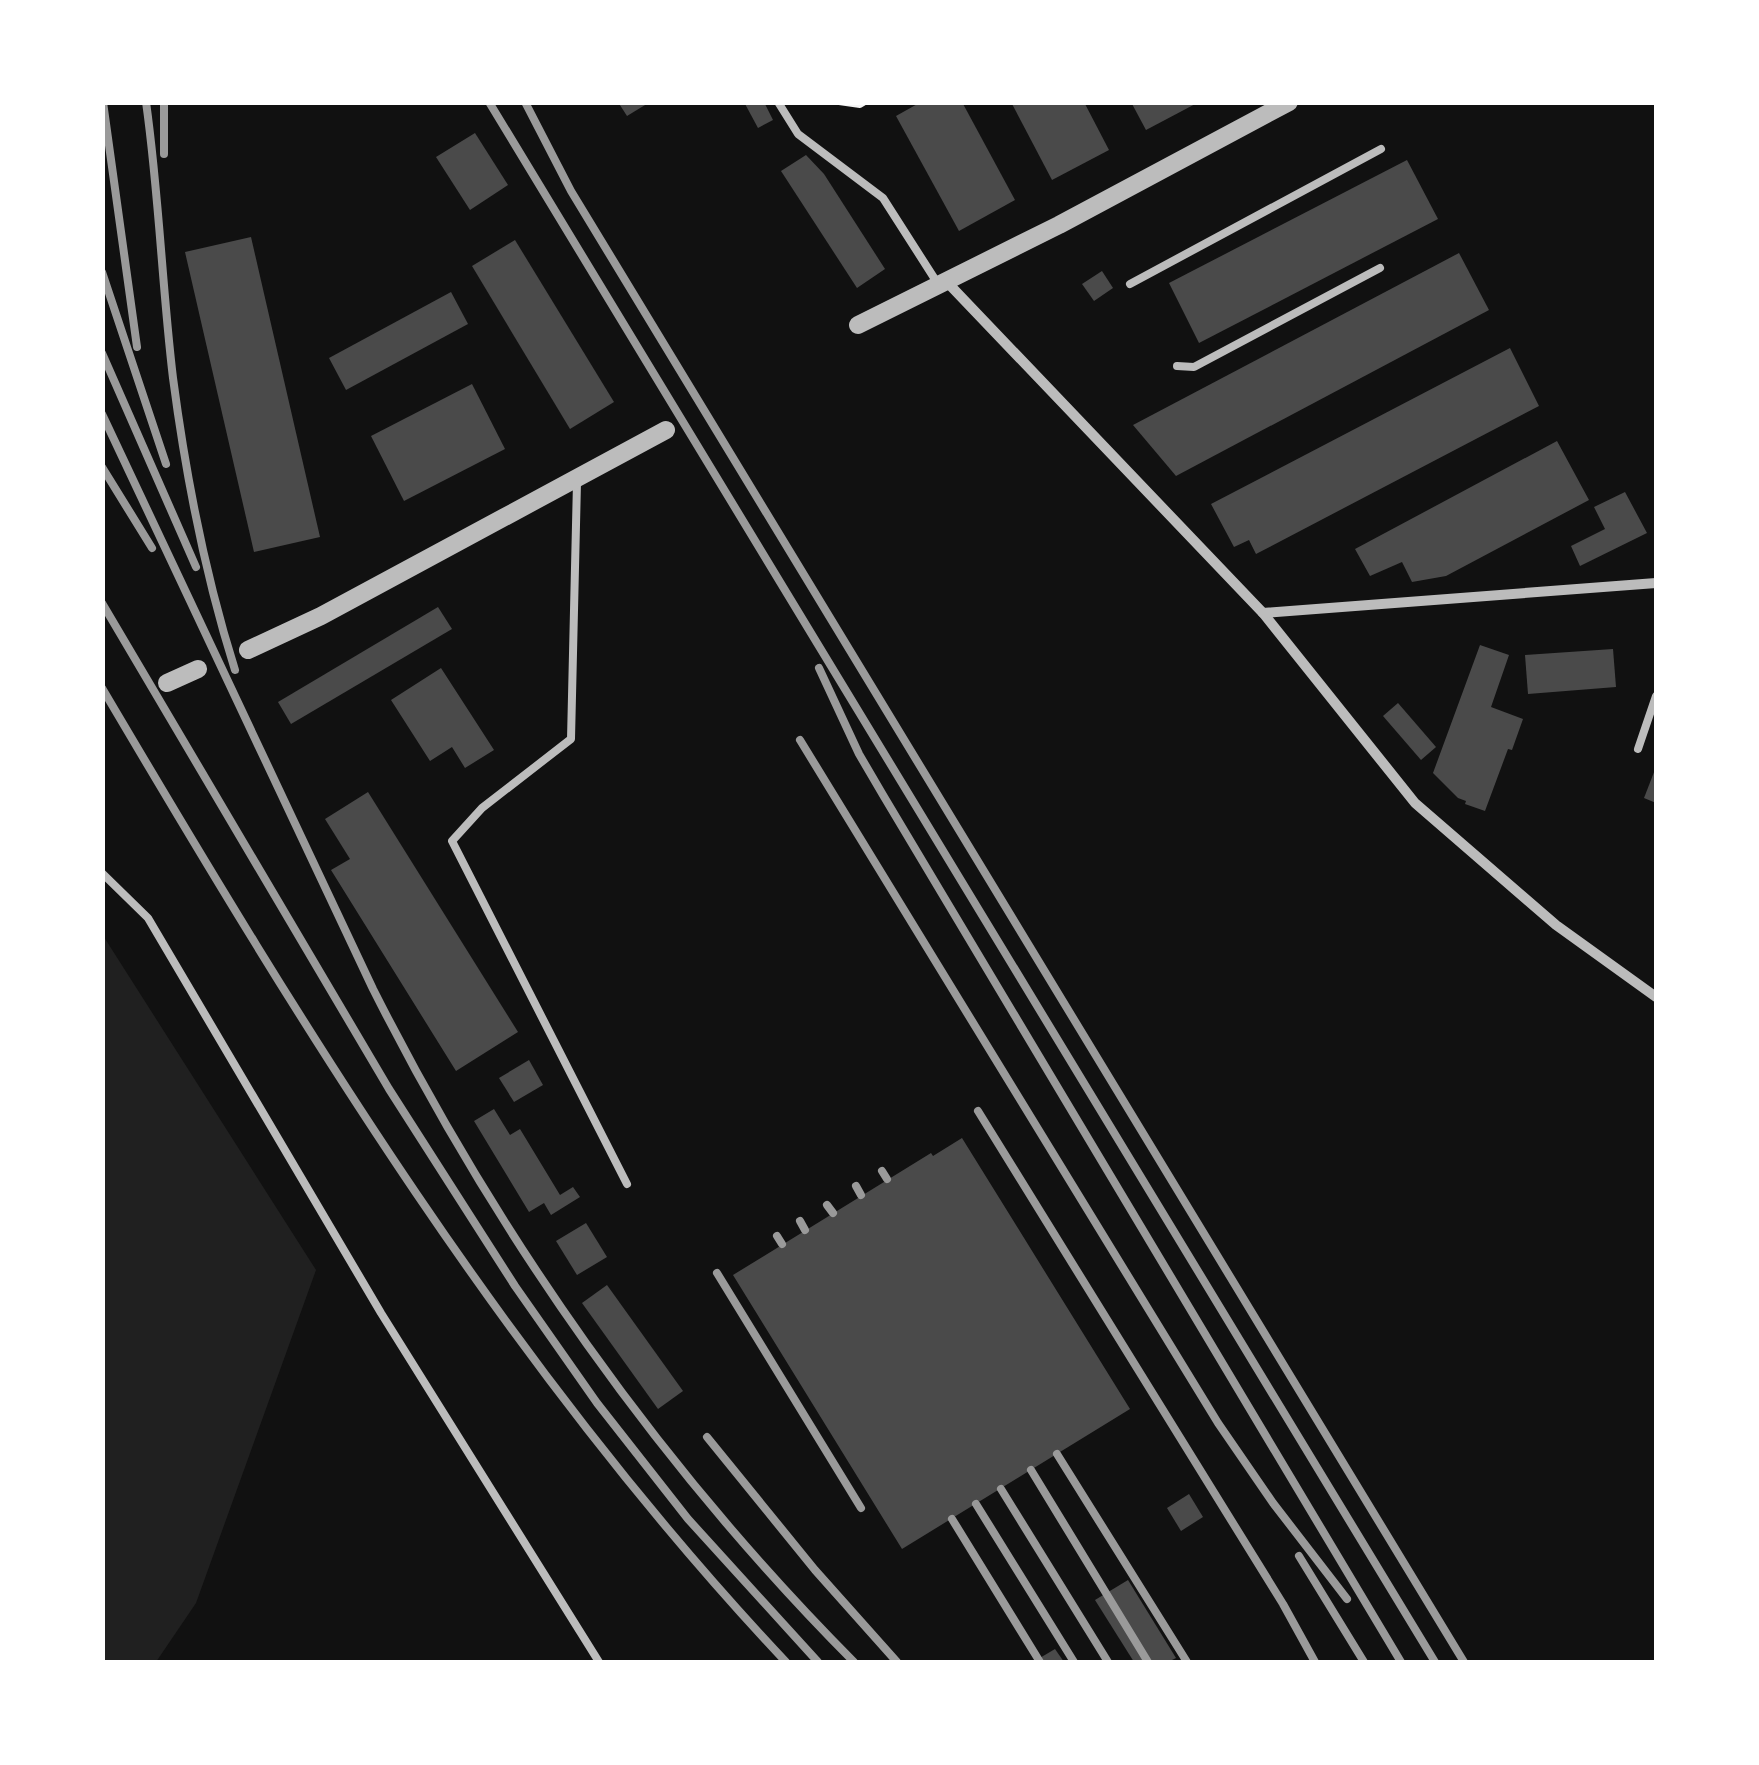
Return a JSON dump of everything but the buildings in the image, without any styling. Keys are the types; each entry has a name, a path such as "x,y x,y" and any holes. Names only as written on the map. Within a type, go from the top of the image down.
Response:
{"street":[{"path":"858,325 1059,225 1289,102"},
{"path":"942,282 1263,612 1415,803 1556,925 1656,996"},
{"path":"248,650 666,430"},
{"path":"1263,612 1656,583"},
{"path":"167,683 198,669"}],"lane":[{"path":"778,102 798,134 883,198 942,282"},
{"path":"1130,284 1381,150"},
{"path":"1177,366 1194,367 1380,268"},
{"path":"577,478 571,739 482,808 452,841 627,1184"},
{"path":"1638,749 1656,696"},
{"path":"102,873 148,918 380,1313 599,1662"}],"path":[{"path":"839,102 865,102"}],"shaded area":[{"path":"102,934 316,1270 196,1603 156,1662 103,1662"}],"railway":[{"path":"103,102 137,347"},
{"path":"146,102 169,344 184,452 206,562 235,670"},
{"path":"164,102 164,154"},
{"path":"489,102 1435,1662"},
{"path":"525,102 571,191 1464,1662"},
{"path":"102,272 166,464"},
{"path":"102,353 196,567"},
{"path":"102,414 373,989 473,1170 528,1258 649,1428 782,1587 854,1662"},
{"path":"102,467 152,548"},
{"path":"102,603 389,1089 515,1286 597,1403 688,1519 818,1662"},
{"path":"819,668 883,795 1401,1662"},
{"path":"102,688 256,944 417,1195 592,1435 686,1550 786,1662"},
{"path":"800,740 1218,1423 1347,1599"},
{"path":"978,1111 1315,1662"},
{"path":"882,1171 887,1179"},
{"path":"856,1186 861,1195"},
{"path":"827,1205 833,1213"},
{"path":"800,1221 805,1230"},
{"path":"777,1236 782,1244"},
{"path":"717,1273 861,1508"},
{"path":"707,1437 815,1570 897,1662"},
{"path":"1057,1454 1187,1662"},
{"path":"1031,1470 1148,1662"},
{"path":"1001,1489 1108,1662"},
{"path":"976,1504 1074,1662"},
{"path":"952,1519 1040,1662"},
{"path":"1299,1556 1364,1662"}]}
